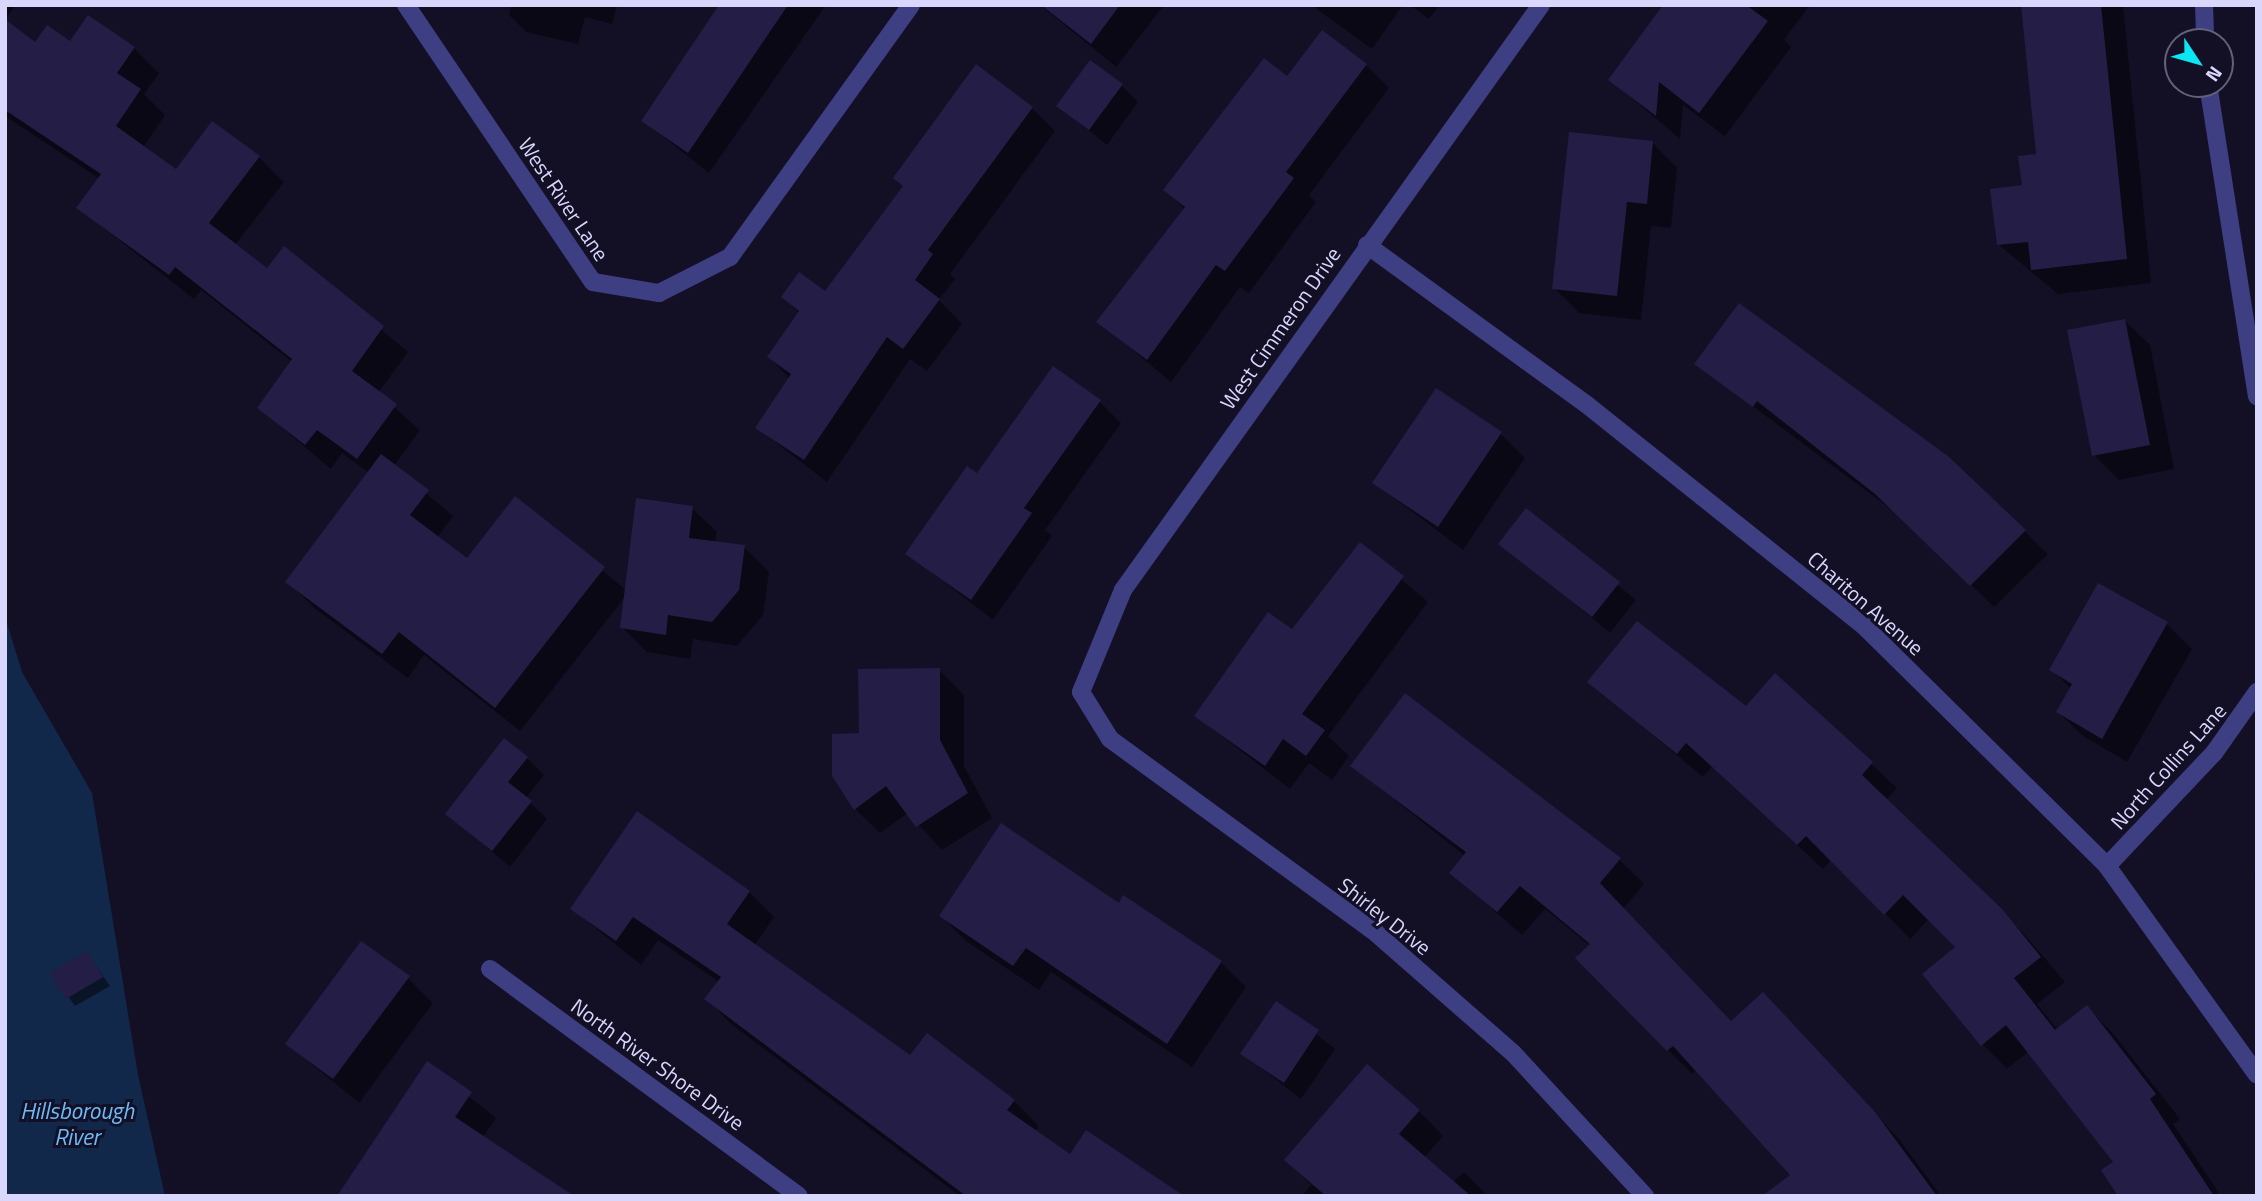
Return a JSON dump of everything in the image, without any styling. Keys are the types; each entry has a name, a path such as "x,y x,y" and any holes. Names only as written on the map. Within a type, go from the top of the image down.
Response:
{"street":[{"name":"West River Lane","path":"406,5 593,282 659,293 730,257 911,5"},
{"name":"West Cimmeron Drive","path":"1081,692 1123,590 1541,5"},
{"path":"2204,5 2205,28"},
{"path":"2210,98 2257,396"},
{"name":"Chariton Avenue","path":"1367,245 1586,404 1863,625 2108,866 2257,1076"},
{"name":"Shirley Drive","path":"1081,692 1110,739 1377,934 1513,1052 1645,1196"},
{"name":"North Collins Lane","path":"2108,866 2214,753 2257,692"},
{"name":"North River Shore Drive","path":"490,970 799,1196"}],"water":[{"name":"Hillsborough River","path":"5,617 22,672 92,793 138,1075 165,1196 5,1196"}],"building":[{"path":"719,5 788,5 688,153 641,121"},
{"path":"1041,5 1120,5 1091,44"},
{"path":"1663,5 1746,5 1768,21 1699,113 1659,82 1656,116 1608,80"},
{"path":"2021,5 2101,5 2127,259 2031,270 2028,242 1997,245 1990,189 2022,185 2018,156 2036,154"},
{"path":"88,15 135,47 117,73 141,89 116,126 176,169 212,121 260,156 209,223 267,268 284,246 384,326 352,371 397,404 357,459 317,430 305,445 257,408 292,359 175,267 169,275 76,208 101,174 5,110 5,19 35,42 47,25 70,41"},
{"path":"1322,30 1367,64 1286,172 1294,178 1225,271 1216,265 1147,360 1096,322 1185,207 1163,190 1264,58 1287,76"},
{"path":"1090,60 1123,84 1089,130 1056,106"},
{"path":"976,64 1033,107 928,250 933,254 915,280 940,299 903,349 887,337 804,460 755,428 791,374 767,357 799,311 781,297 799,272 825,291 903,186 893,178"},
{"path":"1569,132 1653,141 1647,204 1627,202 1617,296 1552,289"},
{"path":"1739,303 1949,457 2026,530 1970,586 1875,494 1757,401 1753,407 1694,364"},
{"path":"2125,319 2150,445 2092,456 2067,330"},
{"path":"1053,366 1101,400 1024,508 1032,513 971,600 905,554 967,466 977,473"},
{"path":"1436,388 1502,432 1438,527 1372,483"},
{"path":"381,454 429,490 410,515 467,558 515,496 605,567 495,708 399,632 382,654 285,582"},
{"path":"636,498 693,506 689,538 745,545 739,590 712,622 668,615 666,635 620,628"},
{"path":"1526,508 1620,582 1592,617 1498,544"},
{"path":"1360,542 1404,576 1302,714 1325,730 1306,756 1283,739 1265,766 1194,716 1268,612 1292,629"},
{"path":"2098,583 2168,622 2102,739 2056,712 2072,684 2049,670"},
{"path":"1637,621 1746,706 1775,673 1873,762 1862,775 2002,909 2041,957 2014,978 2055,1030 2087,1005 2156,1094 2150,1099 2214,1196 2118,1196 2101,1170 2113,1162 2006,1025 1981,1046 1922,974 1955,947 1903,895 1884,915 1806,836 1797,845 1686,743 1677,754 1587,682"},
{"path":"940,668 940,740 968,793 916,827 886,786 854,810 832,776 832,734 859,733 858,669"},
{"path":"1405,693 1621,858 1600,883 1731,1021 1763,992 1875,1112 1937,1196 1762,1196 1790,1175 1673,1046 1667,1051 1575,958 1590,944 1520,886 1497,912 1449,873 1466,852 1350,766"},
{"path":"504,738 528,757 508,782 532,801 492,851 445,814"},
{"path":"637,811 750,891 727,924 910,1055 927,1033 1015,1100 1007,1110 1070,1154 1086,1130 1184,1196 966,1196 704,999 721,977 633,917 616,941 570,909"},
{"path":"1001,823 1119,903 1123,895 1222,961 1167,1044 1026,948 1013,966 939,916"},
{"path":"361,941 410,976 333,1079 285,1044"},
{"path":"87,951 103,977 66,999 50,973"},
{"path":"1276,1001 1319,1030 1284,1083 1240,1054"},
{"path":"427,1061 472,1092 455,1117 574,1196 337,1196"},
{"path":"1367,1064 1420,1110 1399,1134 1471,1196 1326,1196 1284,1160"}]}
